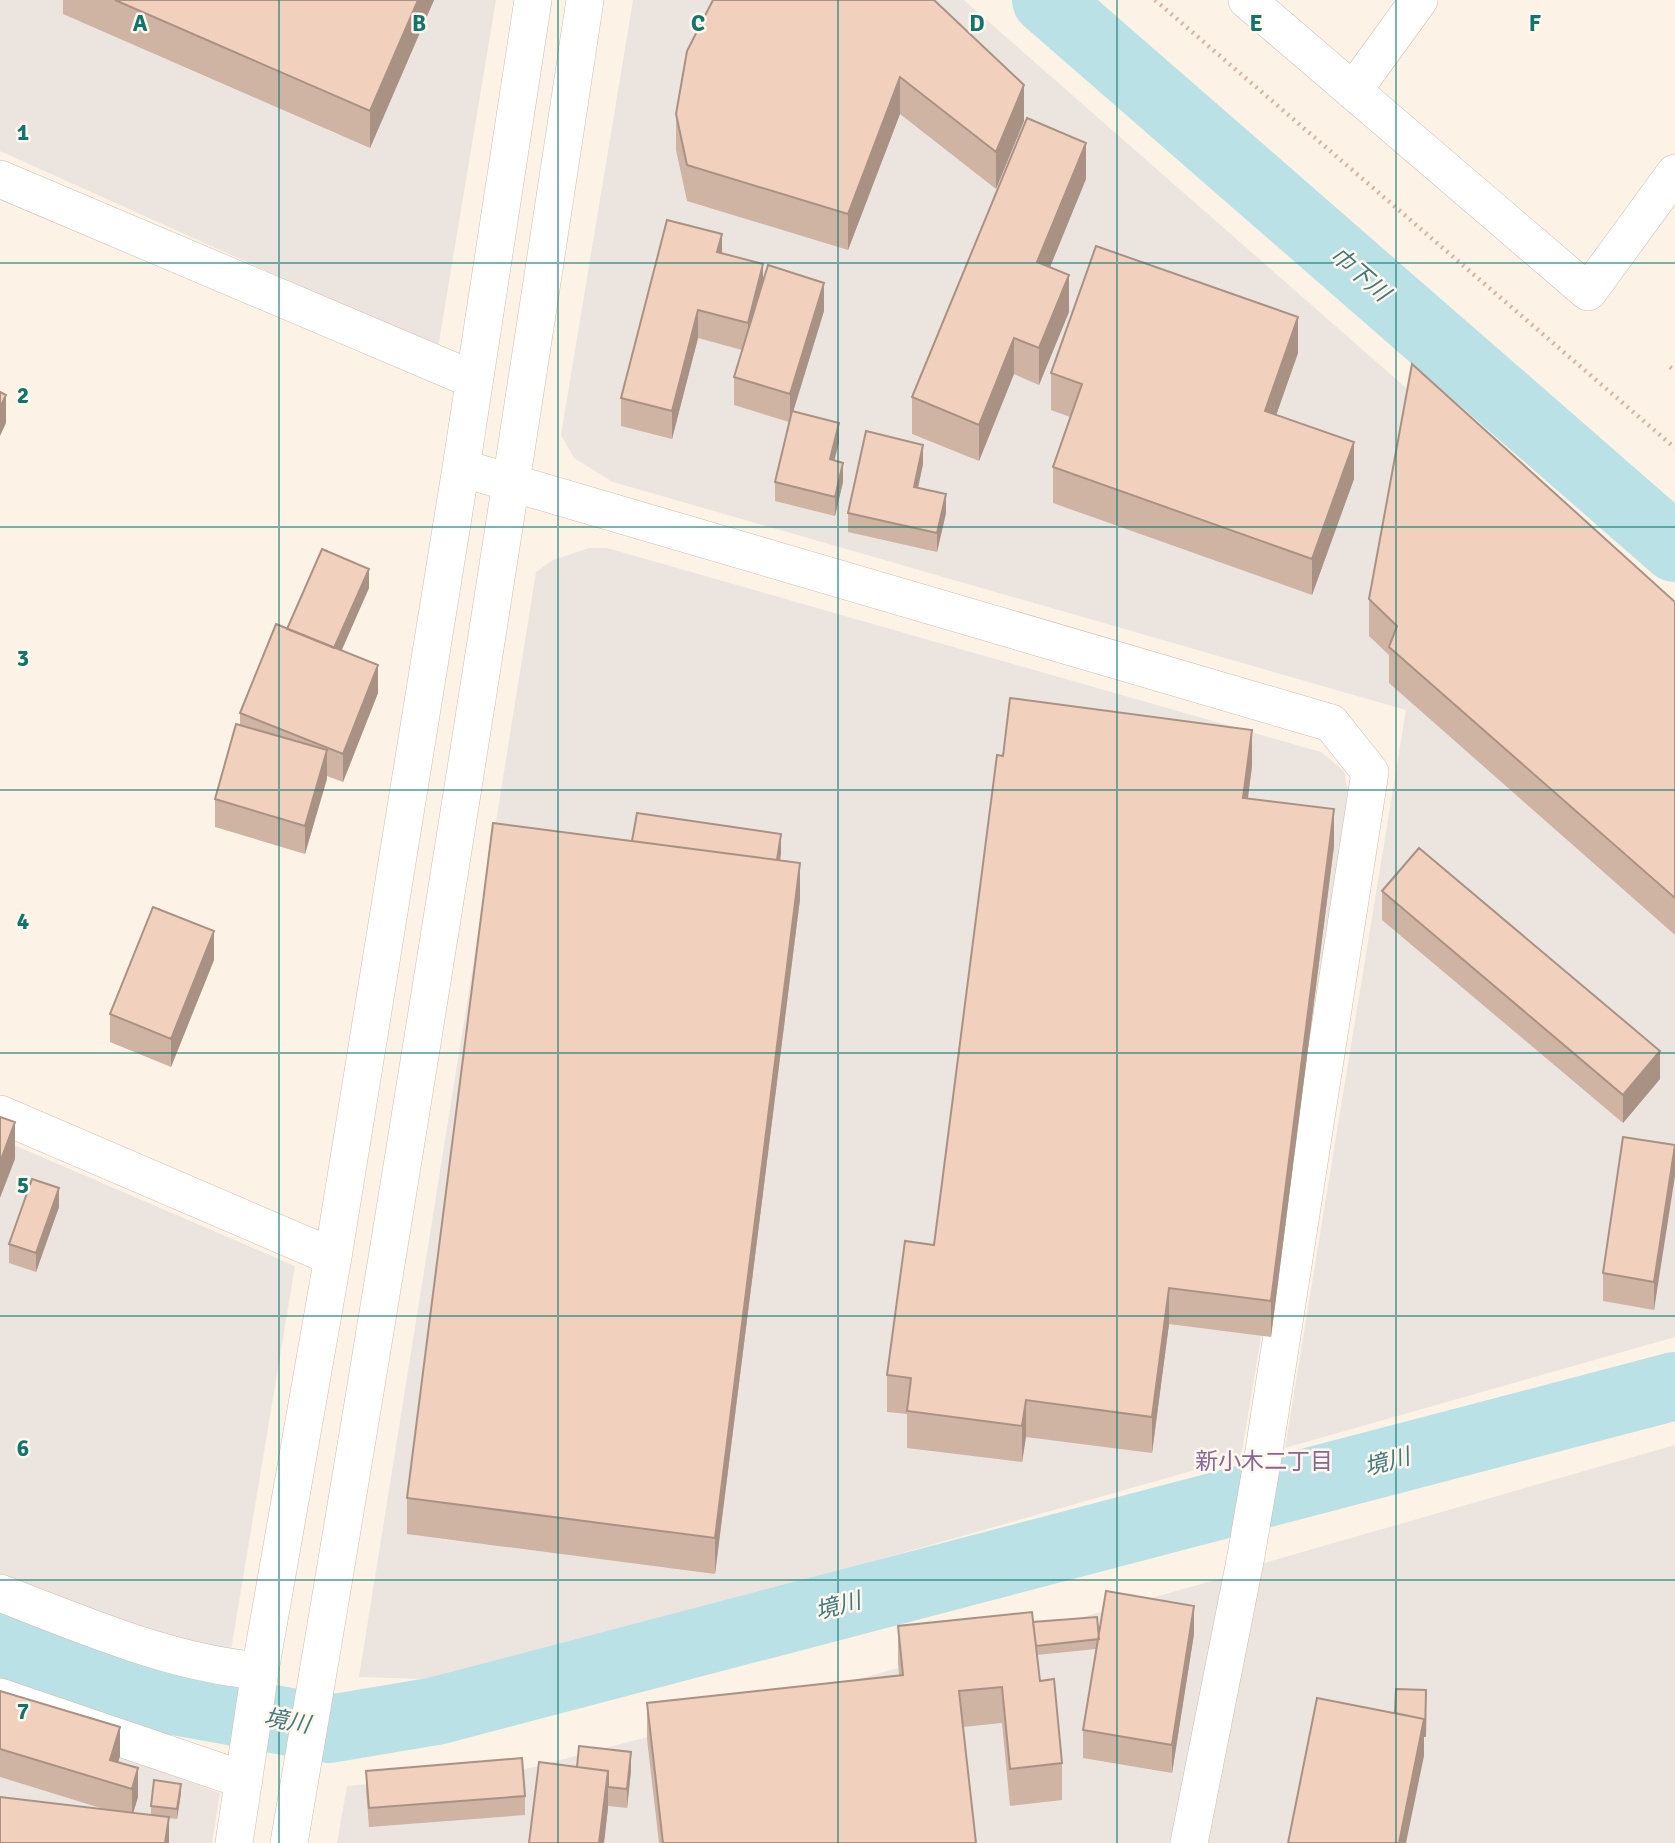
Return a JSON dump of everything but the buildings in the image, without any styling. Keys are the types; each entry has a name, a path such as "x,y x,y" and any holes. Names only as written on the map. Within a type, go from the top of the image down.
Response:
{"street":[{"path":"234,1843 260,1671 333,1257 461,468 533,0"},
{"path":"289,1843 318,1679 512,482 585,0"},
{"path":"1247,0 1588,292 1675,173"},
{"path":"1353,91 1419,0"},
{"path":"0,179 474,380"},
{"path":"461,468 1331,723 1370,772 1263,1457 1189,1843"},
{"path":"0,1114 333,1257"},
{"path":"0,1592 134,1645 226,1668 260,1671"},
{"path":"0,1697 244,1780"}],"path":[{"path":"1155,0 1675,448"},
{"path":"1670,366 1675,371"}],"shaded area":[{"path":"0,0 496,0 438,348 0,151"},
{"path":"633,0 964,0 1675,624 1675,1337 1285,1448 1406,710 613,482 574,458 561,435"},
{"path":"589,548 607,548 1321,752 1344,771 1350,802 1241,1457 507,1665 424,1679 359,1677 536,572 553,560"},
{"path":"0,1139 295,1266 230,1656 0,1581"},
{"path":"1675,1445 1675,1843 337,1843 347,1786 530,1768 1223,1578 1271,1561"},
{"path":"0,1711 220,1793 212,1843 0,1843"}],"waterway":[{"name":"巾下川","path":"1046,0 1675,548"},
{"name":"境川","path":"0,1646 119,1691 329,1729 436,1711 1675,1386"}],"district":[{"name":"新小木二丁目","path":"1264,1461"}]}
